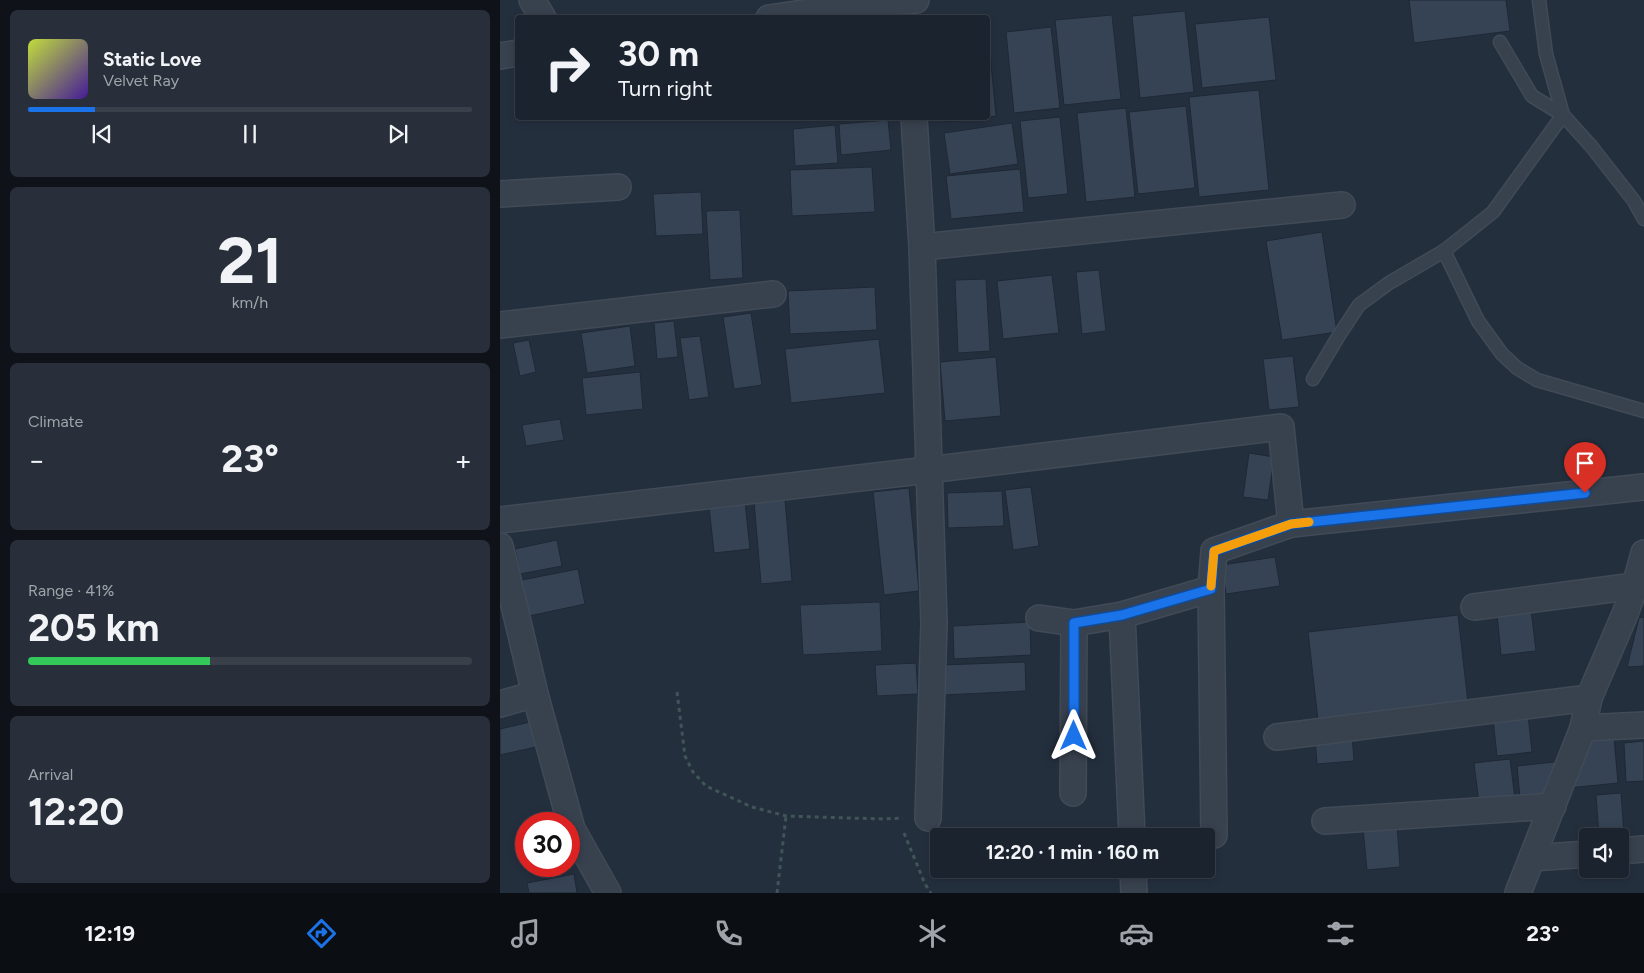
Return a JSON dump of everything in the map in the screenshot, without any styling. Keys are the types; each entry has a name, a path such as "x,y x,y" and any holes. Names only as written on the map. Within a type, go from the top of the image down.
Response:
{"street":[{"path":"532,0 541,15"},
{"path":"789,15 872,2 910,6"},
{"path":"500,56 515,54"},
{"path":"914,120 922,247 934,623 928,818"},
{"path":"500,194 618,187"},
{"path":"922,247 1342,205"},
{"path":"500,324 773,294"},
{"path":"500,520 1281,427 1291,524"},
{"path":"1214,828 1211,589 1214,551 1291,524 1644,487"},
{"path":"500,546 535,694 572,829 608,893"},
{"path":"1518,893 1583,728 1589,698 1634,613 1635,586 1644,553"},
{"path":"1474,607 1635,586"},
{"path":"1039,618 1074,623 1122,615 1211,589"},
{"path":"1122,615 1132,828"},
{"path":"1073,793 1074,623"},
{"path":"500,704 535,694"},
{"path":"1278,736 1589,698"},
{"path":"1583,728 1644,725"},
{"path":"1326,821 1553,806"},
{"path":"1629,850 1644,849"},
{"path":"1532,858 1579,855"},
{"path":"1133,878 1134,893"}],"lane":[{"path":"1539,0 1546,54 1563,115"},
{"path":"1500,42 1532,96 1563,115 1634,201 1644,219"},
{"path":"1313,379 1359,305 1389,283 1444,251 1493,212 1563,115"},
{"path":"1444,251 1478,321 1502,354 1517,368 1537,380 1644,410"}],"path":[{"path":"677,692 686,756 693,772 706,786 752,807 786,816 883,819 928,818"},
{"path":"776,893 786,816"},
{"path":"898,818 925,884 931,893"}],"building":[{"path":"1409,0 1506,0 1510,31 1414,43"},
{"path":"1185,11 1194,92 1140,98 1132,16"},
{"path":"1112,15 1121,99 1064,105 1055,20"},
{"path":"1269,17 1276,80 1202,88 1195,24"},
{"path":"1051,27 1060,108 1014,113 1006,32"},
{"path":"990,53 996,116 990,117"},
{"path":"1259,90 1269,190 1199,197 1189,97"},
{"path":"1186,106 1195,188 1138,194 1129,112"},
{"path":"1126,108 1135,197 1086,202 1077,113"},
{"path":"1060,117 1068,194 1028,198 1020,121"},
{"path":"888,120 891,150 841,155 839,124"},
{"path":"942,120 962,120 943,122"},
{"path":"1012,123 1018,164 950,174 944,133"},
{"path":"835,125 838,163 795,166 793,129"},
{"path":"872,167 875,212 792,216 790,170"},
{"path":"1020,169 1024,212 951,219 946,176"},
{"path":"701,192 703,234 656,236 653,194"},
{"path":"740,210 743,278 710,280 706,211"},
{"path":"1322,232 1337,332 1282,340 1266,241"},
{"path":"1099,270 1106,331 1082,334 1076,272"},
{"path":"1052,275 1059,333 1003,339 997,281"},
{"path":"986,279 990,351 958,353 955,280"},
{"path":"875,287 877,330 790,334 788,291"},
{"path":"751,313 762,385 734,389 723,317"},
{"path":"674,321 678,357 657,359 654,323"},
{"path":"630,326 635,366 587,373 581,333"},
{"path":"700,336 709,397 689,400 680,338"},
{"path":"879,339 885,393 791,403 785,349"},
{"path":"529,340 536,372 520,376 513,343"},
{"path":"1293,356 1299,407 1269,410 1263,359"},
{"path":"996,357 1001,416 945,421 940,362"},
{"path":"640,372 643,409 586,415 582,378"},
{"path":"560,419 564,440 526,446 522,425"},
{"path":"1249,453 1274,457 1268,500 1243,497"},
{"path":"1031,487 1039,546 1013,550 1005,490"},
{"path":"909,488 919,591 884,595 873,492"},
{"path":"1002,491 1004,526 948,528 947,493"},
{"path":"785,499 792,581 761,584 754,502"},
{"path":"745,502 750,549 714,553 709,506"},
{"path":"557,540 562,566 520,574 515,549"},
{"path":"1275,557 1280,586 1226,594 1222,565"},
{"path":"578,569 585,604 529,616 522,580"},
{"path":"880,602 882,651 803,655 800,605"},
{"path":"1531,610 1536,651 1501,655 1497,614"},
{"path":"1458,615 1468,703 1318,720 1308,632"},
{"path":"1644,617 1644,666 1627,667 1639,618"},
{"path":"1030,622 1031,655 954,659 953,626"},
{"path":"1025,662 1026,691 943,695 942,665"},
{"path":"916,663 918,694 877,696 875,665"},
{"path":"1528,715 1532,752 1497,756 1493,719"},
{"path":"530,722 536,747 500,755 500,729"},
{"path":"1352,734 1354,761 1317,764 1315,738"},
{"path":"1614,737 1618,783 1568,788 1587,739"},
{"path":"1644,741 1644,781 1626,782 1624,743"},
{"path":"1510,759 1515,799 1479,803 1474,763"},
{"path":"1563,761 1553,795 1520,798 1517,766"},
{"path":"1621,793 1624,828 1598,828 1596,795"},
{"path":"1397,825 1400,867 1367,870 1363,828"},
{"path":"558,877 574,877 577,893 529,893 527,883"}],"slow traffic":[{"path":"1211,586 1214,551 1291,524 1309,522"}],"route":[{"path":"1074,736 1074,623 1122,615 1211,589 1214,551 1291,524 1585,493"}]}
